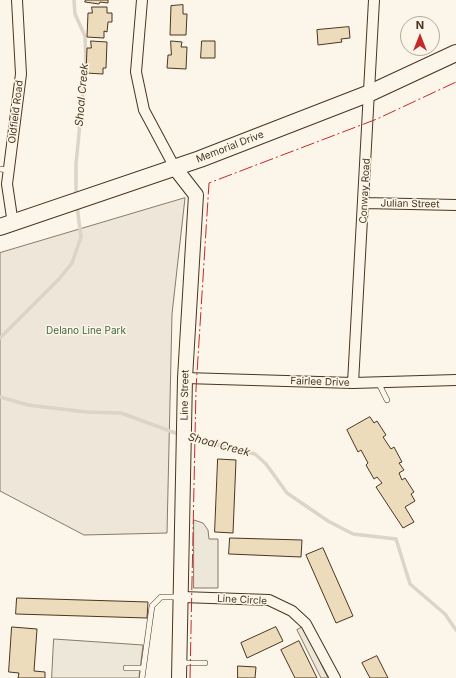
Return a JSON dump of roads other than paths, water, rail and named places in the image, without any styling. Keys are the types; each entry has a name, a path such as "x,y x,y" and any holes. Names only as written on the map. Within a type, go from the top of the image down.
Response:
{"main road":[{"name":"Memorial Drive","path":"6,226 175,168 370,93 456,53"}],"street":[{"name":"Oldfield Road","path":"6,226 7,184 4,170 21,74 18,0"},
{"path":"142,0 136,72 144,110 175,168"},
{"name":"Conway Road","path":"353,383 374,0"},
{"name":"Line Street","path":"175,168 196,195 185,378 182,597 179,678"},
{"name":"Julian Street","path":"364,204 456,205"},
{"name":"Fairlee Drive","path":"185,378 353,383 456,380"},
{"name":"Line Circle","path":"182,597 269,600 292,611 306,624 335,678"}],"lane":[{"path":"378,382 387,400"},
{"path":"142,678 152,606 161,597 182,597"},
{"path":"179,663 205,663"},
{"path":"126,668 143,668"}],"waterway":[{"name":"Shoal Creek","path":"74,0 75,14 85,36 86,62 76,164 76,192"},
{"name":"Shoal Creek","path":"0,338 59,279 72,263 81,237 77,206"},
{"name":"Shoal Creek","path":"0,397 28,405 86,412 121,413 181,435"},
{"name":"Shoal Creek","path":"187,437 255,454 266,464 287,493 328,521 353,534 396,539 410,584 445,614 456,630"}],"park label":[{"name":"Delano Line Park","path":"86,331"}]}
